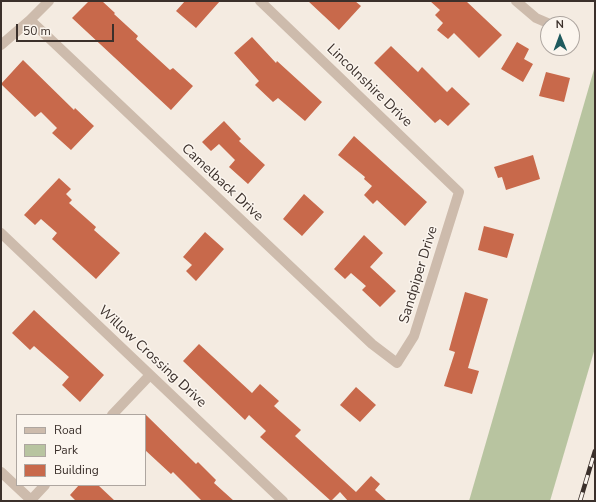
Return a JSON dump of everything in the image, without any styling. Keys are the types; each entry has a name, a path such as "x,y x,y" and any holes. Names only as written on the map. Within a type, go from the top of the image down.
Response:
{"street":[{"path":"1,45 49,1"},
{"name":"Lincolnshire Drive","path":"260,1 459,192"},
{"path":"516,1 540,20"},
{"name":"Camelback Drive","path":"30,20 366,338 397,363"},
{"name":"Sandpiper Drive","path":"397,363 414,336 459,192"},
{"name":"Willow Crossing Drive","path":"1,233 283,501"},
{"path":"113,414 150,375"},
{"path":"1,472 31,500 44,486"}],"green space":[{"path":"595,66 595,348 550,501 469,501"}],"building":[{"path":"89,1 102,1 138,36 136,39 170,70 173,68 193,86 171,110 72,18"},
{"path":"185,1 220,1 196,28 176,11"},
{"path":"308,1 355,1 361,6 339,30"},
{"path":"430,1 466,1 502,35 479,58 454,33 448,39 437,30 443,23 435,15 440,10"},
{"path":"252,37 276,63 277,61 322,102 305,121 278,98 273,102 255,85 259,81 234,53"},
{"path":"517,42 529,49 524,59 533,64 523,82 501,69"},
{"path":"391,46 418,72 422,67 447,92 452,87 470,104 448,126 440,119 435,123 374,63"},
{"path":"23,60 74,110 75,108 94,126 71,150 52,133 57,128 41,112 35,117 1,84"},
{"path":"546,72 570,78 564,102 539,96"},
{"path":"224,121 241,139 239,141 265,165 248,184 229,167 235,160 219,144 211,151 202,142"},
{"path":"354,136 427,202 405,226 377,200 373,204 364,195 372,186 364,179 365,177 338,155"},
{"path":"533,155 540,179 506,190 502,177 498,178 494,167"},
{"path":"59,178 71,189 66,194 72,200 69,203 96,227 94,230 120,253 96,279 52,239 57,233 41,219 35,225 24,215"},
{"path":"304,194 324,212 302,236 283,219"},
{"path":"484,226 514,234 507,258 478,250"},
{"path":"205,232 224,249 196,281 186,271 192,265 183,257"},
{"path":"364,235 383,253 370,267 396,291 380,307 362,290 366,286 351,273 345,279 334,269"},
{"path":"465,292 488,299 468,368 479,371 472,394 444,386 455,352 449,350"},
{"path":"34,310 104,375 80,402 62,385 69,377 34,346 30,350 12,333"},
{"path":"199,344 252,393 260,384 279,401 274,406 301,430 295,436 356,492 371,476 380,484 375,490 387,501 348,501 340,492 331,501 260,437 266,431 249,415 245,420 183,361"},
{"path":"356,387 376,405 360,422 340,405"},
{"path":"146,415 196,464 198,462 216,480 214,483 234,501 202,501 173,472 171,474 146,451"},
{"path":"78,486 99,486 115,501 76,501 70,495"}],"railway":[{"path":"580,501 595,451"}]}
